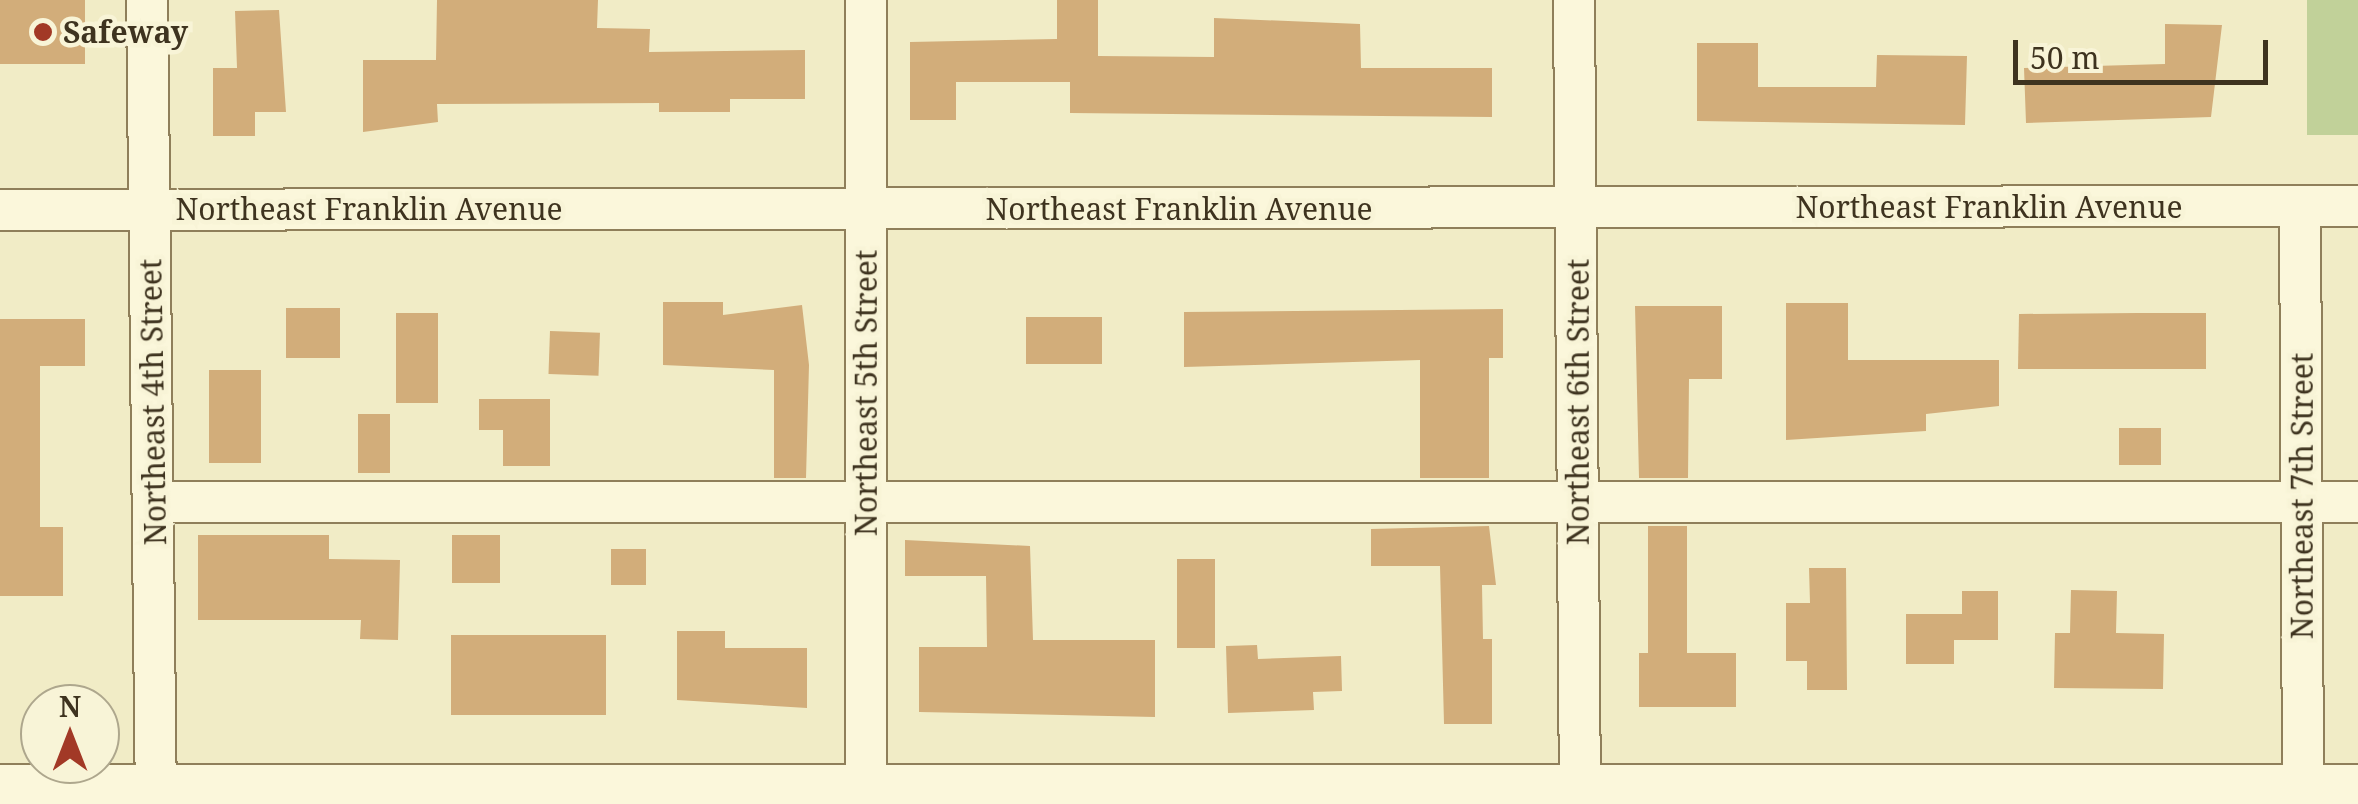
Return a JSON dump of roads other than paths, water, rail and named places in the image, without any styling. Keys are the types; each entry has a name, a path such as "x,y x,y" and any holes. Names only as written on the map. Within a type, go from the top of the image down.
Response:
{"street":[{"name":"Northeast 4th Street","path":"147,0 156,794"},
{"name":"Northeast 5th Street","path":"866,0 866,786"},
{"name":"Northeast 6th Street","path":"1574,0 1580,795"},
{"name":"Northeast 7th Street","path":"2300,206 2303,785"},
{"name":"Northeast Franklin Avenue","path":"0,210 2358,206"},
{"path":"154,502 2358,502"},
{"path":"0,784 156,794 776,795 866,786 1580,795 2358,785"}],"place":[{"name":"Safeway","path":"43,32"}]}
